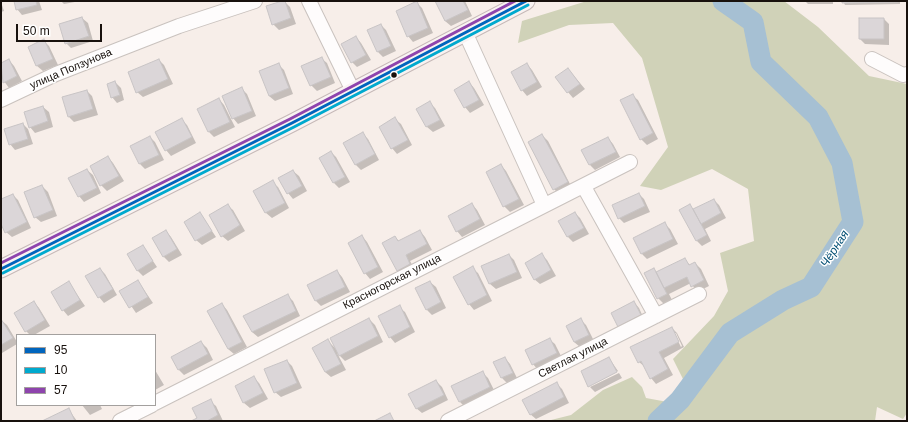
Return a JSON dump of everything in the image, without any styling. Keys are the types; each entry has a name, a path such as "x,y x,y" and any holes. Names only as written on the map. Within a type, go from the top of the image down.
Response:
{"main road":[{"path":"1,269 353,91 526,1"}],"street":[{"name":"улица Ползунова","path":"1,100 56,74 178,26 255,1"},
{"path":"309,1 353,91"},
{"path":"465,32 544,205"},
{"path":"872,59 902,75 907,74"},
{"name":"Красногорская улица","path":"156,402 544,205 584,187 630,162"},
{"path":"584,187 656,316"},
{"name":"Светлая улица","path":"448,421 699,294"},
{"path":"120,421 150,406"}],"green space":[{"path":"587,1 784,1 818,27 869,76 907,84 907,413 903,419 877,407 875,421 547,421 571,415 603,390 632,377 642,387 646,398 673,403 683,379 673,359 714,316 728,291 720,253 754,241 748,189 712,169 661,190 640,186 668,147 642,58 613,23 569,25 518,43 522,21"}],"building":[{"path":"14,1 36,1 37,5 16,10"},
{"path":"285,1 291,18 272,25 266,6"},
{"path":"417,1 428,28 407,37 396,11"},
{"path":"435,1 463,1 468,10 445,21"},
{"path":"842,1 898,1 898,2 842,3"},
{"path":"82,17 89,36 65,44 59,24"},
{"path":"859,18 884,18 884,39 859,39"},
{"path":"381,24 391,46 377,52 367,30"},
{"path":"356,36 366,55 351,63 341,44"},
{"path":"44,39 53,59 36,66 28,47"},
{"path":"322,57 331,77 310,86 301,66"},
{"path":"9,59 17,76 3,83 1,63"},
{"path":"159,59 168,79 136,93 128,72"},
{"path":"279,63 289,88 269,96 259,71"},
{"path":"527,63 537,82 521,91 511,72"},
{"path":"568,68 580,84 567,93 555,77"},
{"path":"115,81 120,95 111,98 107,84"},
{"path":"469,81 479,100 464,108 454,90"},
{"path":"242,87 252,111 232,119 222,96"},
{"path":"87,90 93,109 68,117 62,97"},
{"path":"633,94 653,133 640,140 620,100"},
{"path":"219,98 230,122 208,132 197,109"},
{"path":"430,101 440,120 426,127 416,109"},
{"path":"43,106 48,121 29,128 24,112"},
{"path":"395,117 408,140 391,149 379,127"},
{"path":"182,118 192,137 165,151 155,132"},
{"path":"23,123 28,139 9,145 4,129"},
{"path":"363,132 375,154 355,165 343,143"},
{"path":"542,134 568,182 553,190 528,142"},
{"path":"150,136 159,155 139,164 130,146"},
{"path":"608,137 616,152 589,165 581,150"},
{"path":"331,151 345,177 333,183 319,158"},
{"path":"108,156 119,176 100,186 90,166"},
{"path":"501,164 519,199 503,207 486,172"},
{"path":"87,169 97,188 78,197 68,178"},
{"path":"293,170 302,186 287,194 278,178"},
{"path":"273,180 285,203 265,213 253,191"},
{"path":"42,185 53,210 34,218 24,192"},
{"path":"639,193 645,206 618,219 612,205"},
{"path":"13,194 27,222 5,233 1,224 1,199"},
{"path":"714,199 721,213 701,224 693,209"},
{"path":"472,203 480,219 456,232 448,216"},
{"path":"228,204 240,225 221,237 209,215"},
{"path":"690,204 707,235 696,241 679,210"},
{"path":"200,212 212,231 195,241 184,222"},
{"path":"575,212 584,228 567,237 558,221"},
{"path":"665,222 673,239 641,254 633,238"},
{"path":"166,230 177,249 163,257 152,238"},
{"path":"420,230 427,244 406,255 410,264 397,271 382,243 395,236 398,241"},
{"path":"362,235 378,267 364,274 348,243"},
{"path":"143,245 153,261 137,271 127,254"},
{"path":"542,253 551,270 534,280 525,263"},
{"path":"509,254 517,272 489,284 481,266"},
{"path":"685,258 689,265 695,262 704,280 691,287 687,277 664,288 656,272"},
{"path":"473,266 487,295 468,305 453,277"},
{"path":"100,268 113,289 98,298 85,276"},
{"path":"654,268 667,294 657,299 644,273"},
{"path":"337,270 345,287 315,301 307,285"},
{"path":"138,280 148,297 129,308 119,291"},
{"path":"69,281 80,300 62,311 51,292"},
{"path":"430,281 441,302 426,310 415,288"},
{"path":"288,294 296,311 252,332 243,316"},
{"path":"34,301 45,320 25,332 14,313"},
{"path":"634,301 641,315 618,327 611,313"},
{"path":"222,303 242,342 228,349 207,311"},
{"path":"400,305 410,327 389,338 378,316"},
{"path":"369,318 378,336 339,356 330,338"},
{"path":"581,318 589,335 574,342 566,326"},
{"path":"1,319 13,338 1,345"},
{"path":"672,327 679,342 659,352 668,369 650,379 641,361 638,363 630,347"},
{"path":"550,338 557,353 532,365 525,350"},
{"path":"328,339 341,364 325,372 312,348"},
{"path":"201,341 208,354 178,370 171,357"},
{"path":"505,357 513,373 501,378 493,362"},
{"path":"609,357 617,372 588,387 581,371"},
{"path":"287,360 297,383 274,393 264,369"},
{"path":"483,371 490,387 459,402 451,386"},
{"path":"254,376 263,393 243,403 235,386"},
{"path":"436,380 444,395 416,409 408,394"},
{"path":"557,382 564,397 530,415 522,400"},
{"path":"211,399 218,415 207,421 191,421 197,418 192,408"},
{"path":"69,408 75,421 42,421"},
{"path":"390,413 394,421 374,421"}],"waterway":[{"name":"Чёрная","path":"658,421 680,400 730,333 783,300 811,287 853,222 842,163 818,117 761,62 753,22 723,1"}],"transit line":[{"name":"57","path":"1,263 290,119 515,1"},
{"name":"95","path":"1,269 292,123 526,1"},
{"name":"10","path":"3,273 294,127 528,5"}]}
